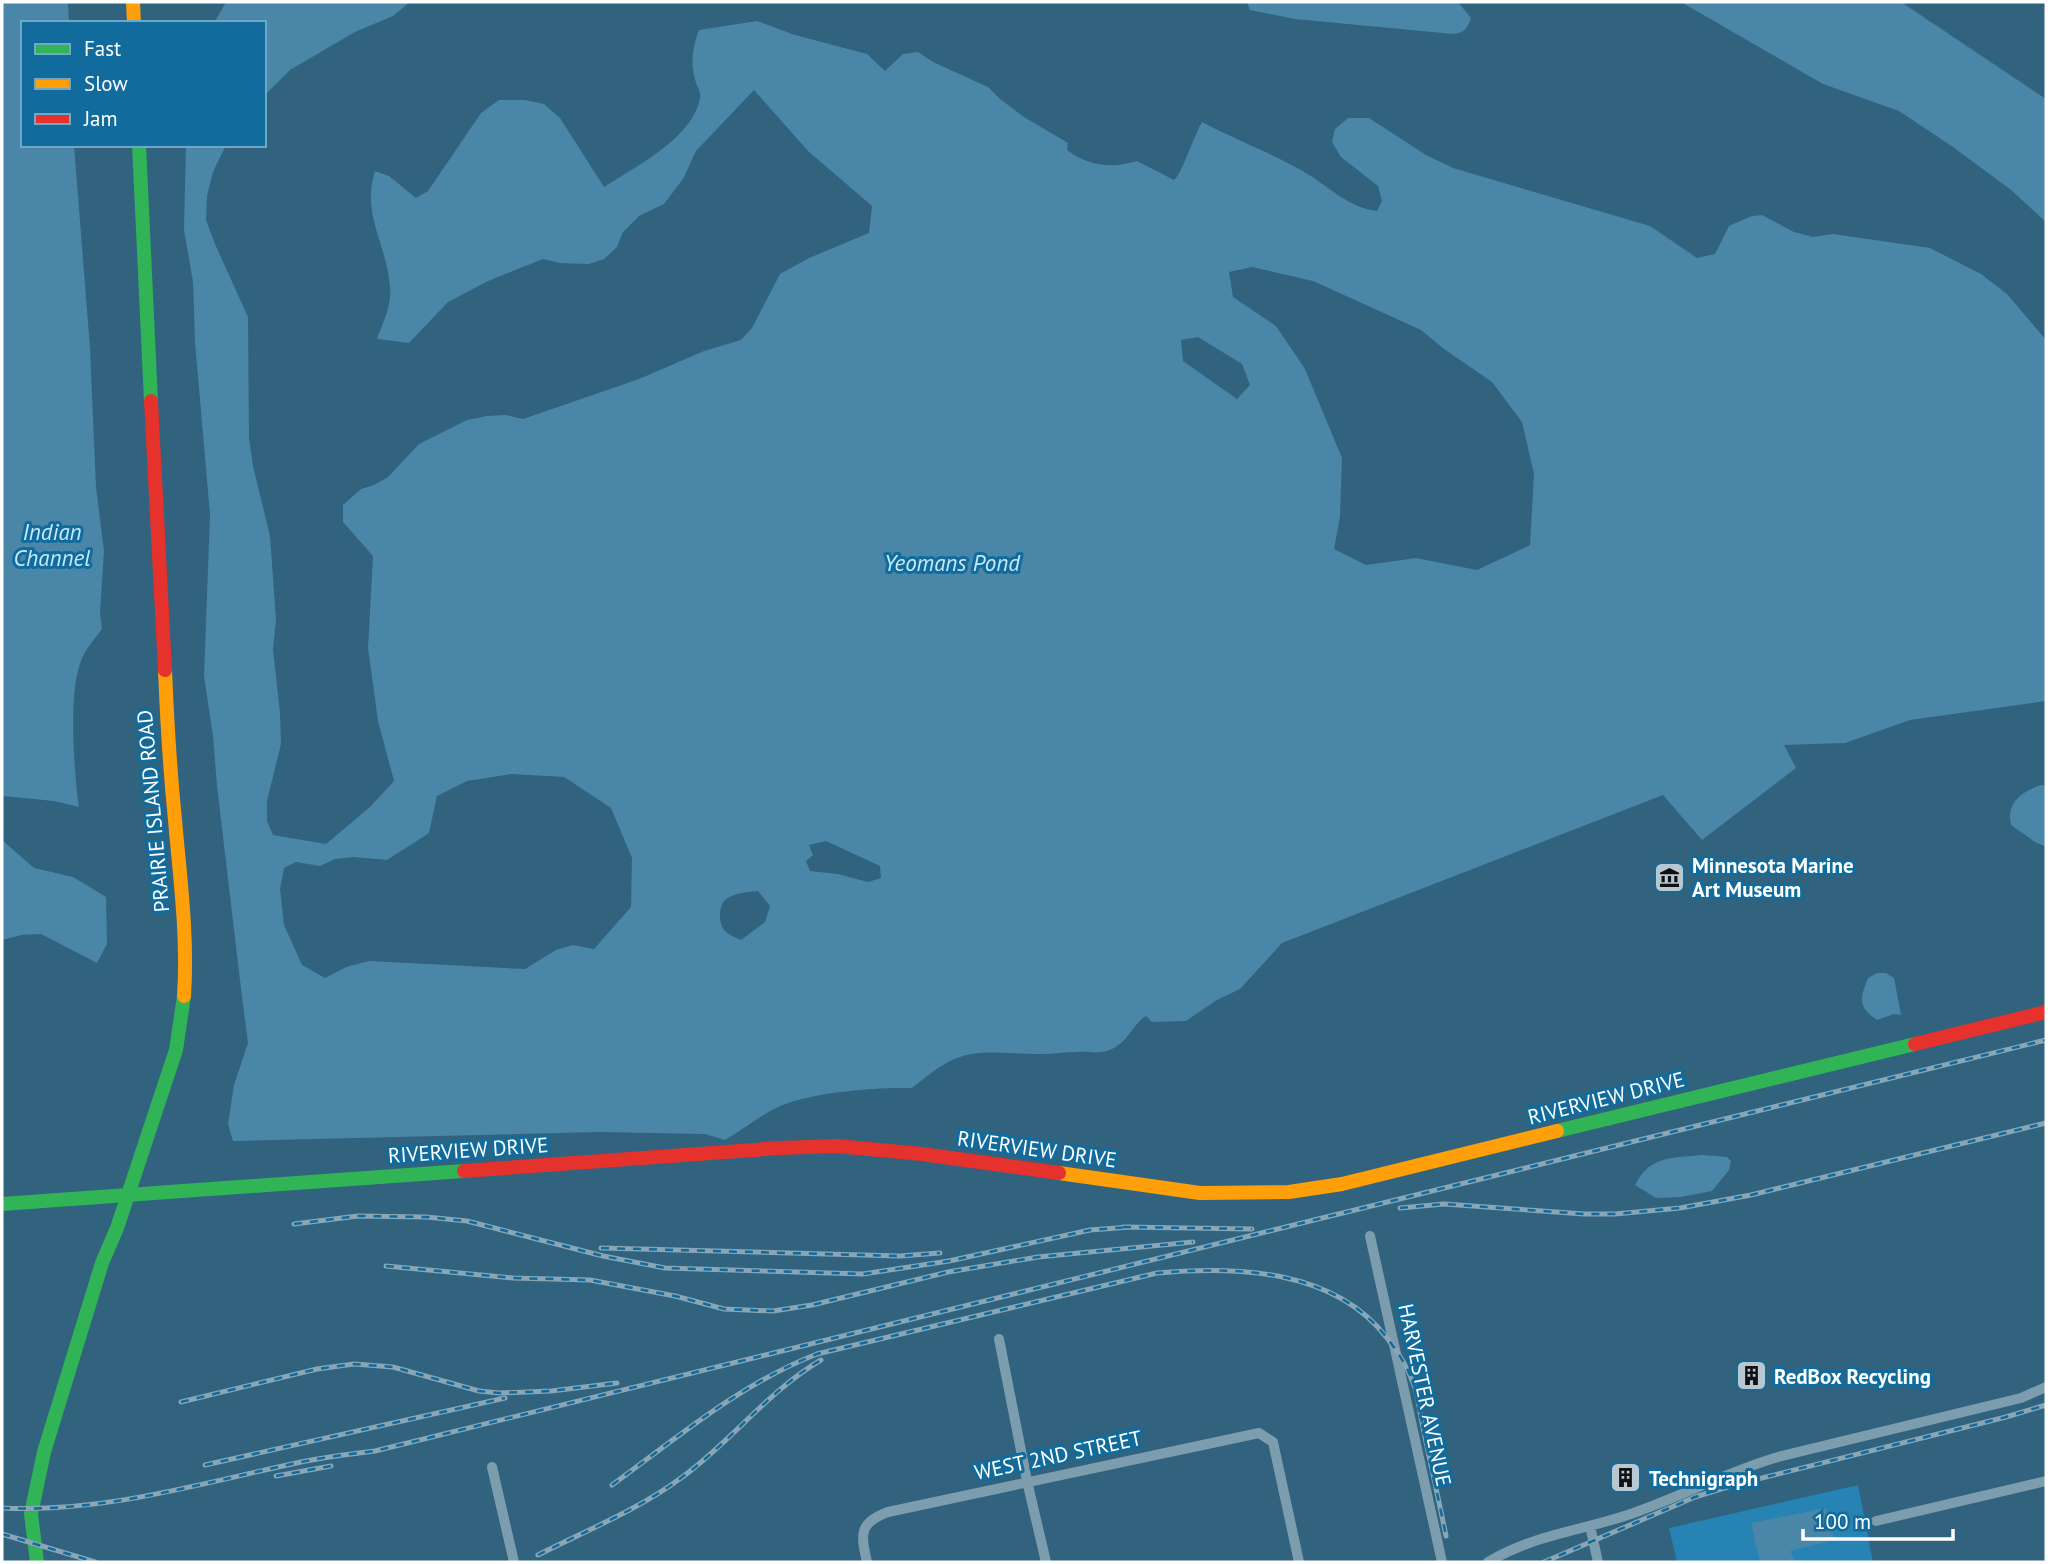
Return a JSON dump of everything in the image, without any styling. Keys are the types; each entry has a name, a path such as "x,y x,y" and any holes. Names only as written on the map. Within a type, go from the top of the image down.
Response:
{"street":[{"path":"134,2 134,21"},
{"name":"PRAIRIE ISLAND ROAD","path":"26,1525 29,1478 44,1452 102,1263 129,1194 176,1050 183,1007 186,968 167,733 139,147"},
{"name":"RIVERVIEW DRIVE","path":"2,1203 837,1146 922,1154 1161,1189 1246,1196 1282,1194 1342,1184 2046,1012"},
{"name":"HARVESTER AVENUE","path":"1370,1236 1442,1562"},
{"path":"999,1339 1046,1562"},
{"path":"1488,1562 1512,1548 1536,1539 1637,1512 1742,1467 2021,1398 2046,1387"},
{"name":"WEST 2ND STREET","path":"867,1562 862,1537 866,1525 875,1517 888,1512 1259,1433 1273,1442 1299,1562"},
{"path":"492,1467 514,1562"},
{"path":"1876,1521 2046,1481"},
{"path":"26,1525 28,1562"},
{"path":"26,1525 37,1562"},
{"path":"1590,1526 1598,1562"}],"shaded area":[{"path":"1858,1485 1873,1562 1677,1562 1669,1528"}],"water":[{"name":"Indian Channel","path":"2,2 68,2 69,21 21,21 21,147 74,147 90,348 96,487 104,551 100,613 102,629 83,657 77,675 73,712 79,807 54,801 2,796"},
{"path":"226,2 410,2 393,16 355,32 290,70 266,94 266,21 215,21"},
{"path":"1247,2 1458,2 1471,18 1465,29 1453,34 1295,19 1250,10"},
{"path":"1681,2 1901,2 2046,99 2046,222 2011,190 1899,111 1823,84"},
{"name":"Yeomans Pond","path":"757,21 795,35 867,54 885,71 903,54 918,52 933,62 988,87 1024,117 1068,143 1067,150 1084,160 1109,165 1137,161 1174,180 1202,122 1277,157 1356,205 1377,211 1382,201 1378,186 1341,157 1332,142 1335,129 1348,118 1369,118 1426,155 1453,168 1650,226 1697,258 1715,254 1729,226 1752,216 1762,215 1794,232 1813,237 1833,234 1930,248 1981,274 2007,294 2046,340 2046,701 1910,720 1845,743 1784,745 1796,768 1702,840 1663,795 1282,943 1240,989 1217,1000 1186,1021 1152,1022 1146,1016 1123,1042 1107,1051 967,1055 945,1064 912,1088 843,1092 790,1103 769,1112 725,1140 705,1134 599,1132 233,1141 228,1124 234,1085 248,1043 204,676 210,515 195,342 193,282 184,230 186,147 225,147 213,172 207,196 206,220 248,317 249,438 270,536 276,620 273,649 280,713 281,744 267,801 267,821 273,835 326,844 370,807 394,781 378,721 368,648 373,556 343,522 343,505 361,489 388,477 419,444 467,420 506,415 523,419 639,379 704,351 741,340 752,328 780,274 809,258 869,233 872,206 808,151 754,90 696,151 683,179 664,204 639,216 623,232 617,247 604,259 589,264 560,263 543,259 488,281 448,302 409,343 377,339 390,294 388,271 371,202 375,171 389,176 416,198 428,191 481,113 499,100 525,100 544,104 560,118 604,187 661,150 686,126 695,112 700,92 693,69 699,30","holes":["1252,267 1313,281 1421,330 1492,382 1522,422 1534,474 1530,545 1477,570 1416,558 1366,565 1334,549 1340,517 1342,458 1305,369 1276,326 1233,297 1229,272","1198,337 1242,364 1250,385 1237,399 1183,361 1181,340","512,774 564,777 611,808 632,858 631,907 594,949 573,945 556,950 525,969 369,961 346,967 325,978 302,965 284,925 280,889 284,868 296,862 320,866 335,859 353,857 387,860 429,833 437,796 467,781","826,841 880,866 881,878 868,882 838,874 810,871 806,861 813,855 809,845","758,891 770,906 765,922 741,940 726,932 720,921 725,900 736,894"]},
{"path":"2041,785 2046,786 2046,847 2011,825 2010,817 2017,799"},
{"path":"2,840 34,868 73,877 106,897 107,944 97,963 41,934 2,940"},
{"path":"1877,973 1886,973 1894,978 1901,1015 1894,1014 1877,1020 1863,1006 1862,997 1868,978"},
{"path":"1703,1155 1727,1157 1731,1161 1729,1170 1712,1191 1681,1197 1656,1198 1635,1185 1641,1175 1655,1163 1672,1158"},
{"path":"1826,1508 1835,1540 1790,1551 1796,1562 1760,1562 1751,1523"}],"railway":[{"path":"2,1508 78,1506 115,1501 310,1460 375,1451 2046,1040"},
{"path":"1400,1208 1444,1204 1584,1214 1680,1208 1751,1195 2046,1123"},
{"path":"294,1224 358,1216 426,1217 467,1221 603,1256 665,1268 863,1274 949,1261 1090,1230 1130,1227"},
{"path":"1123,1227 1252,1229"},
{"path":"386,1266 513,1278 590,1280 675,1296 724,1309 773,1311 812,1305 948,1272 1038,1257 1193,1242"},
{"path":"601,1248 900,1256 940,1253"},
{"path":"612,1485 735,1396 817,1354 1157,1273 1219,1270 1251,1272 1312,1285 1340,1298 1365,1315 1387,1338 1406,1366 1416,1390 1446,1536"},
{"path":"538,1555 664,1490 717,1449 784,1386 821,1360"},
{"path":"181,1402 317,1369 354,1364 393,1367 479,1391 499,1393 551,1391 617,1383"},
{"path":"205,1465 505,1398"},
{"path":"1544,1562 1695,1497 2046,1405"},
{"path":"276,1476 331,1466"},
{"path":"2,1534 95,1562"}],"traffic: fast":[{"path":"139,147 151,401"},
{"path":"37,1562 31,1514 44,1452 102,1263 117,1228 176,1050 184,996"},
{"path":"1557,1131 1915,1044"},
{"path":"2,1204 464,1171"}],"traffic: slow":[{"path":"133,2 134,21"},
{"path":"165,670 184,930 184,996"},
{"path":"1059,1173 1200,1193 1289,1192 1342,1184 1557,1131"}],"traffic: jam":[{"path":"151,401 165,670"},
{"path":"1915,1044 2046,1012"},
{"path":"464,1171 837,1146 922,1154 1059,1173"}],"place":[{"name":"Minnesota Marine Art Museum","path":"1669,877"},
{"name":"RedBox Recycling","path":"1751,1376"},
{"name":"Technigraph","path":"1626,1478"}]}
